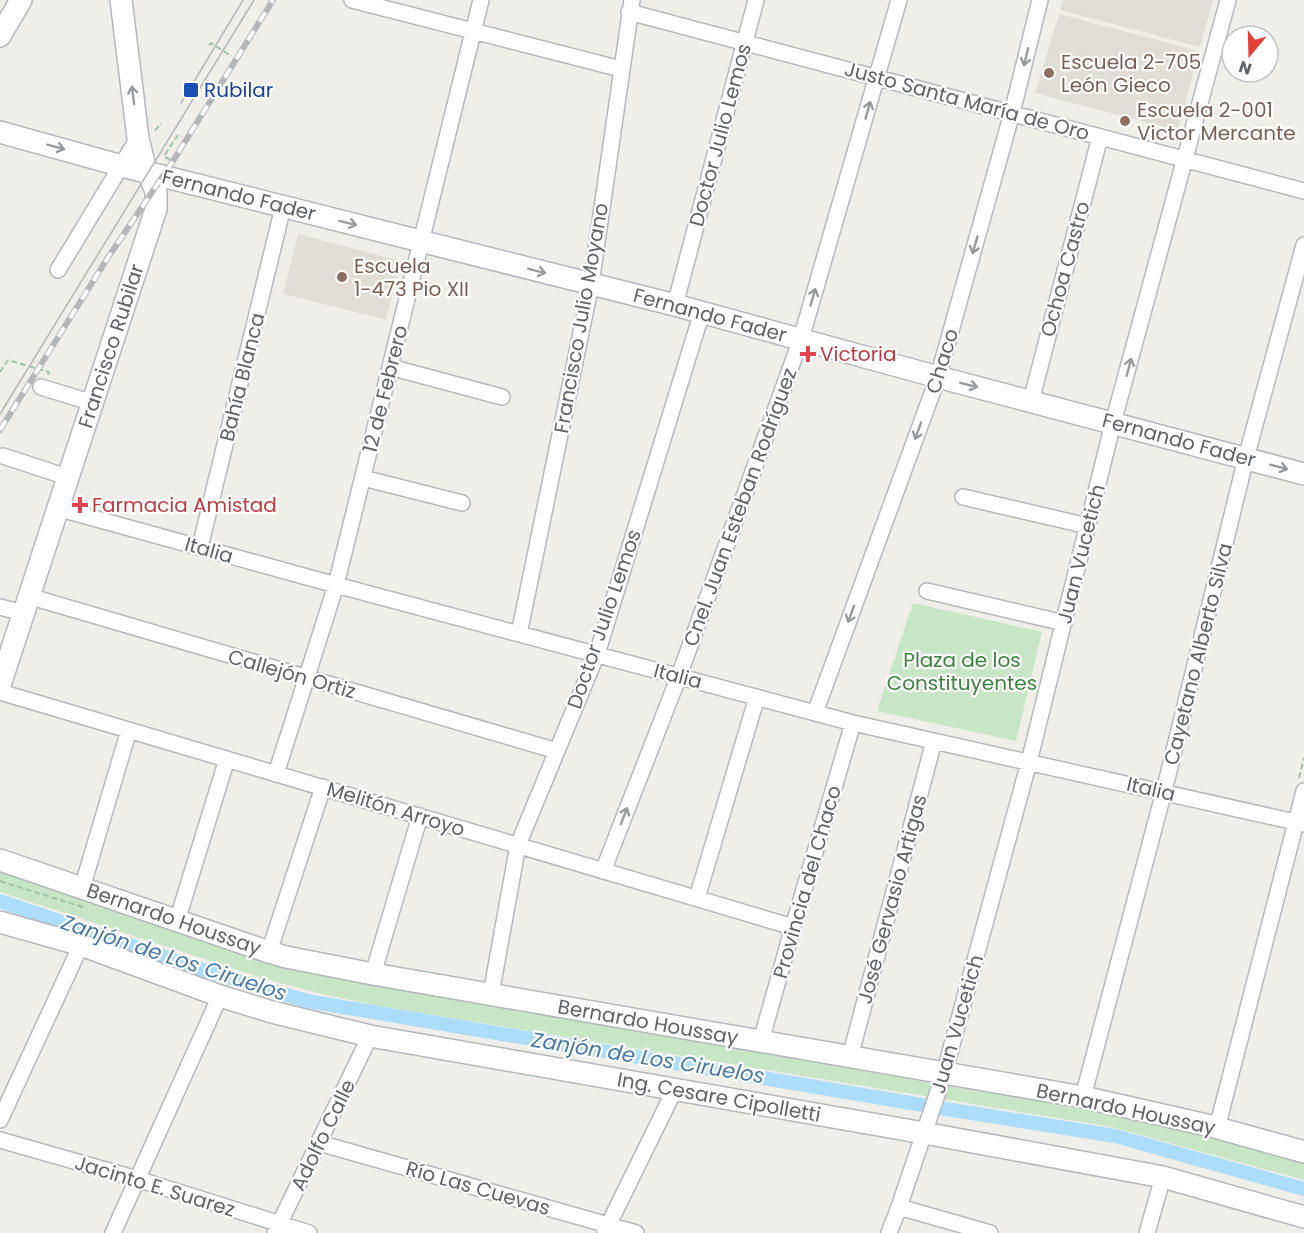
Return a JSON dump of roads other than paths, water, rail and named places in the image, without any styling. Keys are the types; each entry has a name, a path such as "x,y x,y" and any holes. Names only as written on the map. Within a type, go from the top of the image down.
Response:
{"street":[{"path":"0,36 21,0"},
{"name":"Francisco Rubilar","path":"0,685 156,209 157,197 144,163 138,138 122,0"},
{"path":"352,0 621,69"},
{"name":"12 de Febrero","path":"276,774 336,585 481,0"},
{"name":"Doctor Julio Lemos","path":"675,305 756,0"},
{"name":"Cnel. Juan Esteban Rodríguez","path":"603,871 679,676 801,339 899,0"},
{"name":"Chaco","path":"815,713 938,377 1012,113 1040,0"},
{"name":"Juan Vucetich","path":"889,1233 944,1074 1029,762 1113,423 1228,0"},
{"name":"Justo Santa María de Oro","path":"631,6 745,42 1304,191"},
{"name":"Francisco Julio Moyano","path":"519,634 591,284 631,6"},
{"name":"Fernando Fader","path":"0,132 122,166 702,312 1304,474"},
{"name":"Ochoa Castro","path":"1030,401 1100,137"},
{"path":"58,270 138,138"},
{"name":"Bahía Blanca","path":"200,547 284,207"},
{"name":"Cayetano Alberto Silva","path":"1083,1097 1164,792 1246,458 1304,245"},
{"name":"Doctor Julio Lemos","path":"491,994 518,845 597,654 702,312"},
{"path":"390,367 502,397"},
{"path":"41,387 93,402"},
{"path":"3,456 68,477"},
{"path":"363,478 462,503"},
{"path":"963,497 1088,526"},
{"name":"Italia","path":"57,508 853,723 1300,823"},
{"path":"927,591 1064,623"},
{"name":"Callejón Ortiz","path":"0,606 26,605 308,678 557,751"},
{"name":"Melitón Arroyo","path":"0,692 793,927"},
{"path":"697,898 757,697"},
{"name":"Provincia del Chaco","path":"762,1041 853,723"},
{"path":"82,888 129,730"},
{"name":"José Gervasio Artigas","path":"850,1057 934,741"},
{"path":"177,921 227,759"},
{"path":"269,952 323,788"},
{"path":"1217,1128 1300,823 1304,791"},
{"path":"373,974 420,816"},
{"name":"Bernardo Houssay","path":"0,860 286,957 1083,1097 1217,1128 1304,1152"},
{"name":"Ing. Cesare Cipolletti","path":"0,922 81,945 220,996 272,1012 370,1036 675,1089 931,1114 1304,1216"},
{"path":"0,1120 81,945"},
{"path":"112,1233 220,996"},
{"name":"Adolfo Calle","path":"277,1229 370,1036"},
{"path":"607,1229 675,1089"},
{"name":"Jacinto E. Suarez","path":"0,1140 137,1179 277,1229 309,1233"},
{"name":"Río Las Cuevas","path":"319,1143 607,1229 636,1233"},
{"path":"1147,1233 1163,1177"},
{"path":"899,1207 990,1233"}],"waterway":[{"name":"Zanjón de Los Ciruelos","path":"0,901 203,970 307,1001 1115,1136 1304,1189"}],"tram line":[{"path":"181,103 243,0"},
{"path":"0,414 254,0"}],"railway":[{"path":"0,430 107,259 173,161 273,0"}],"place":[{"name":"Escuela 2-705 León Gieco","path":"1049,73"},
{"name":"Rubilar","path":"191,90"},
{"name":"Escuela 2-001 Victor Mercante","path":"1125,121"},
{"name":"Escuela 1-473 Pio XII","path":"342,277"},
{"name":"Victoria","path":"808,354"},
{"name":"Farmacia Amistad","path":"80,505"}],"park label":[{"name":"Plaza de los Constituyentes","path":"962,672"}]}
